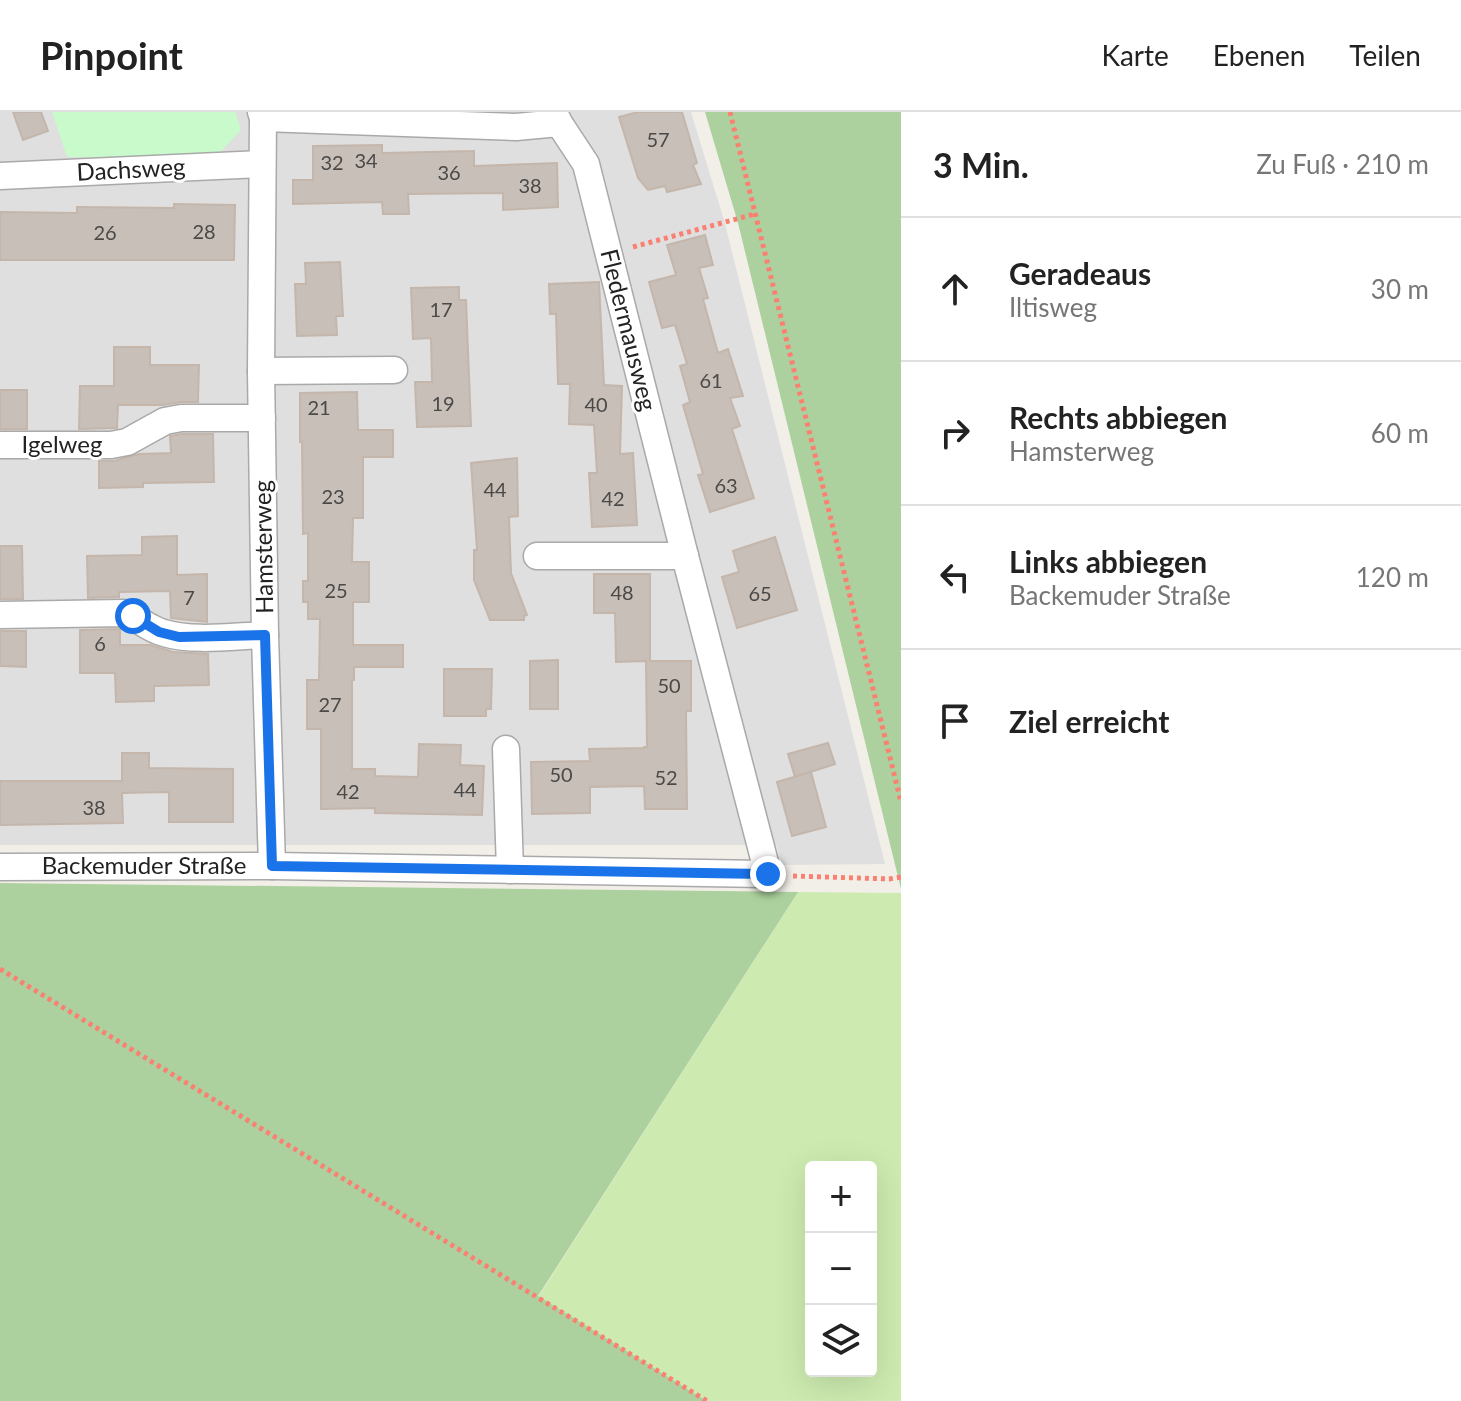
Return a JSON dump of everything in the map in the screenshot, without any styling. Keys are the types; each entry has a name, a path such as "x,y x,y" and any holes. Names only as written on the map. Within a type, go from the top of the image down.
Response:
{"street":[{"path":"262,115 516,127 557,118"},
{"name":"Hamsterweg","path":"262,115 261,371 272,866"},
{"name":"Fledermausweg","path":"557,118 586,164 768,874"},
{"name":"Dachsweg","path":"0,176 262,164"},
{"path":"261,371 394,370"},
{"name":"Igelweg","path":"0,445 111,445 127,442 165,421 181,418 262,418"},
{"path":"537,556 685,556"},
{"path":"0,615 124,613 159,632 179,637 265,635"},
{"path":"506,749 510,870"},
{"name":"Backemuder Straße","path":"0,867 272,866 768,874"}],"path":[{"path":"730,112 901,802"},
{"path":"608,254 755,214"},
{"path":"768,874 901,877"},
{"path":"0,969 707,1401"}],"shaded area":[{"path":"0,112 691,112 724,220 885,864 782,865 776,845 0,845"}],"green space":[{"path":"52,112 235,112 241,130 214,159 67,157"},
{"path":"705,112 901,112 901,889 738,223"},
{"path":"0,883 798,892 538,1296 707,1401 0,1401"},
{"path":"798,892 901,893 901,1401 707,1401 538,1297"}],"building":[{"path":"13,112 41,112 48,131 23,140"},
{"path":"638,112 682,112 697,163 693,165 701,184 667,192 665,186 648,190 638,178 619,117"},
{"path":"382,145 382,153 474,151 474,166 557,163 558,207 503,210 503,193 408,194 409,214 383,214 382,202 293,204 293,180 313,180 313,146"},
{"path":"174,204 235,205 234,260 0,260 0,212 77,213 77,207 174,208"},
{"path":"705,235 713,265 699,268 708,298 703,299 718,353 728,349 743,396 730,398 740,426 732,429 754,498 710,512 698,475 703,474 683,405 690,402 680,366 687,364 675,325 662,328 649,282 676,275 667,245"},
{"path":"340,262 343,316 336,316 337,335 297,336 295,284 306,284 305,263"},
{"path":"599,282 604,385 622,386 620,454 633,453 637,525 592,527 589,473 597,473 594,425 569,424 570,384 558,384 556,314 550,314 549,284"},
{"path":"459,287 459,300 466,300 471,426 417,427 415,382 432,382 431,338 413,339 411,288"},
{"path":"114,347 150,347 150,365 199,365 198,402 118,405 117,428 79,429 80,386 114,386"},
{"path":"0,390 27,390 27,429 0,429"},
{"path":"357,392 358,430 393,430 393,457 363,457 363,518 353,518 352,562 369,562 369,602 353,602 353,645 403,645 403,667 354,667 352,769 375,769 375,776 418,777 419,744 461,745 460,765 484,766 482,815 375,813 375,808 321,809 321,729 307,729 307,680 319,680 320,619 308,619 308,602 303,602 303,581 308,581 308,533 303,534 300,393"},
{"path":"213,434 214,482 143,483 143,487 99,488 99,461 114,461 139,454 171,453 170,436"},
{"path":"517,458 518,516 509,517 511,573 527,615 524,620 490,620 474,580 474,550 477,550 471,463"},
{"path":"177,536 177,575 207,574 207,622 171,618 170,591 119,592 119,597 88,598 87,556 142,555 142,537"},
{"path":"775,537 797,610 737,628 722,577 739,572 733,551"},
{"path":"0,546 22,546 23,599 0,599"},
{"path":"594,574 650,574 650,661 691,661 691,711 686,711 687,809 645,809 644,786 590,787 590,813 532,814 531,762 590,761 589,749 647,747 646,661 616,662 615,613 594,613"},
{"path":"120,629 120,645 150,645 173,652 208,654 209,685 154,686 154,701 116,702 115,673 80,673 80,630"},
{"path":"0,631 26,631 26,667 0,666"},
{"path":"558,660 558,709 530,709 530,661"},
{"path":"444,669 492,669 491,709 486,709 486,716 444,716"},
{"path":"828,743 835,764 795,777 788,754"},
{"path":"122,753 149,753 149,768 233,769 233,822 169,822 169,792 122,793 123,823 0,825 0,781 122,781"},
{"path":"811,772 826,827 792,836 777,782"}],"route":[{"path":"133,616 159,632 179,637 265,635 272,866 768,874"}]}
